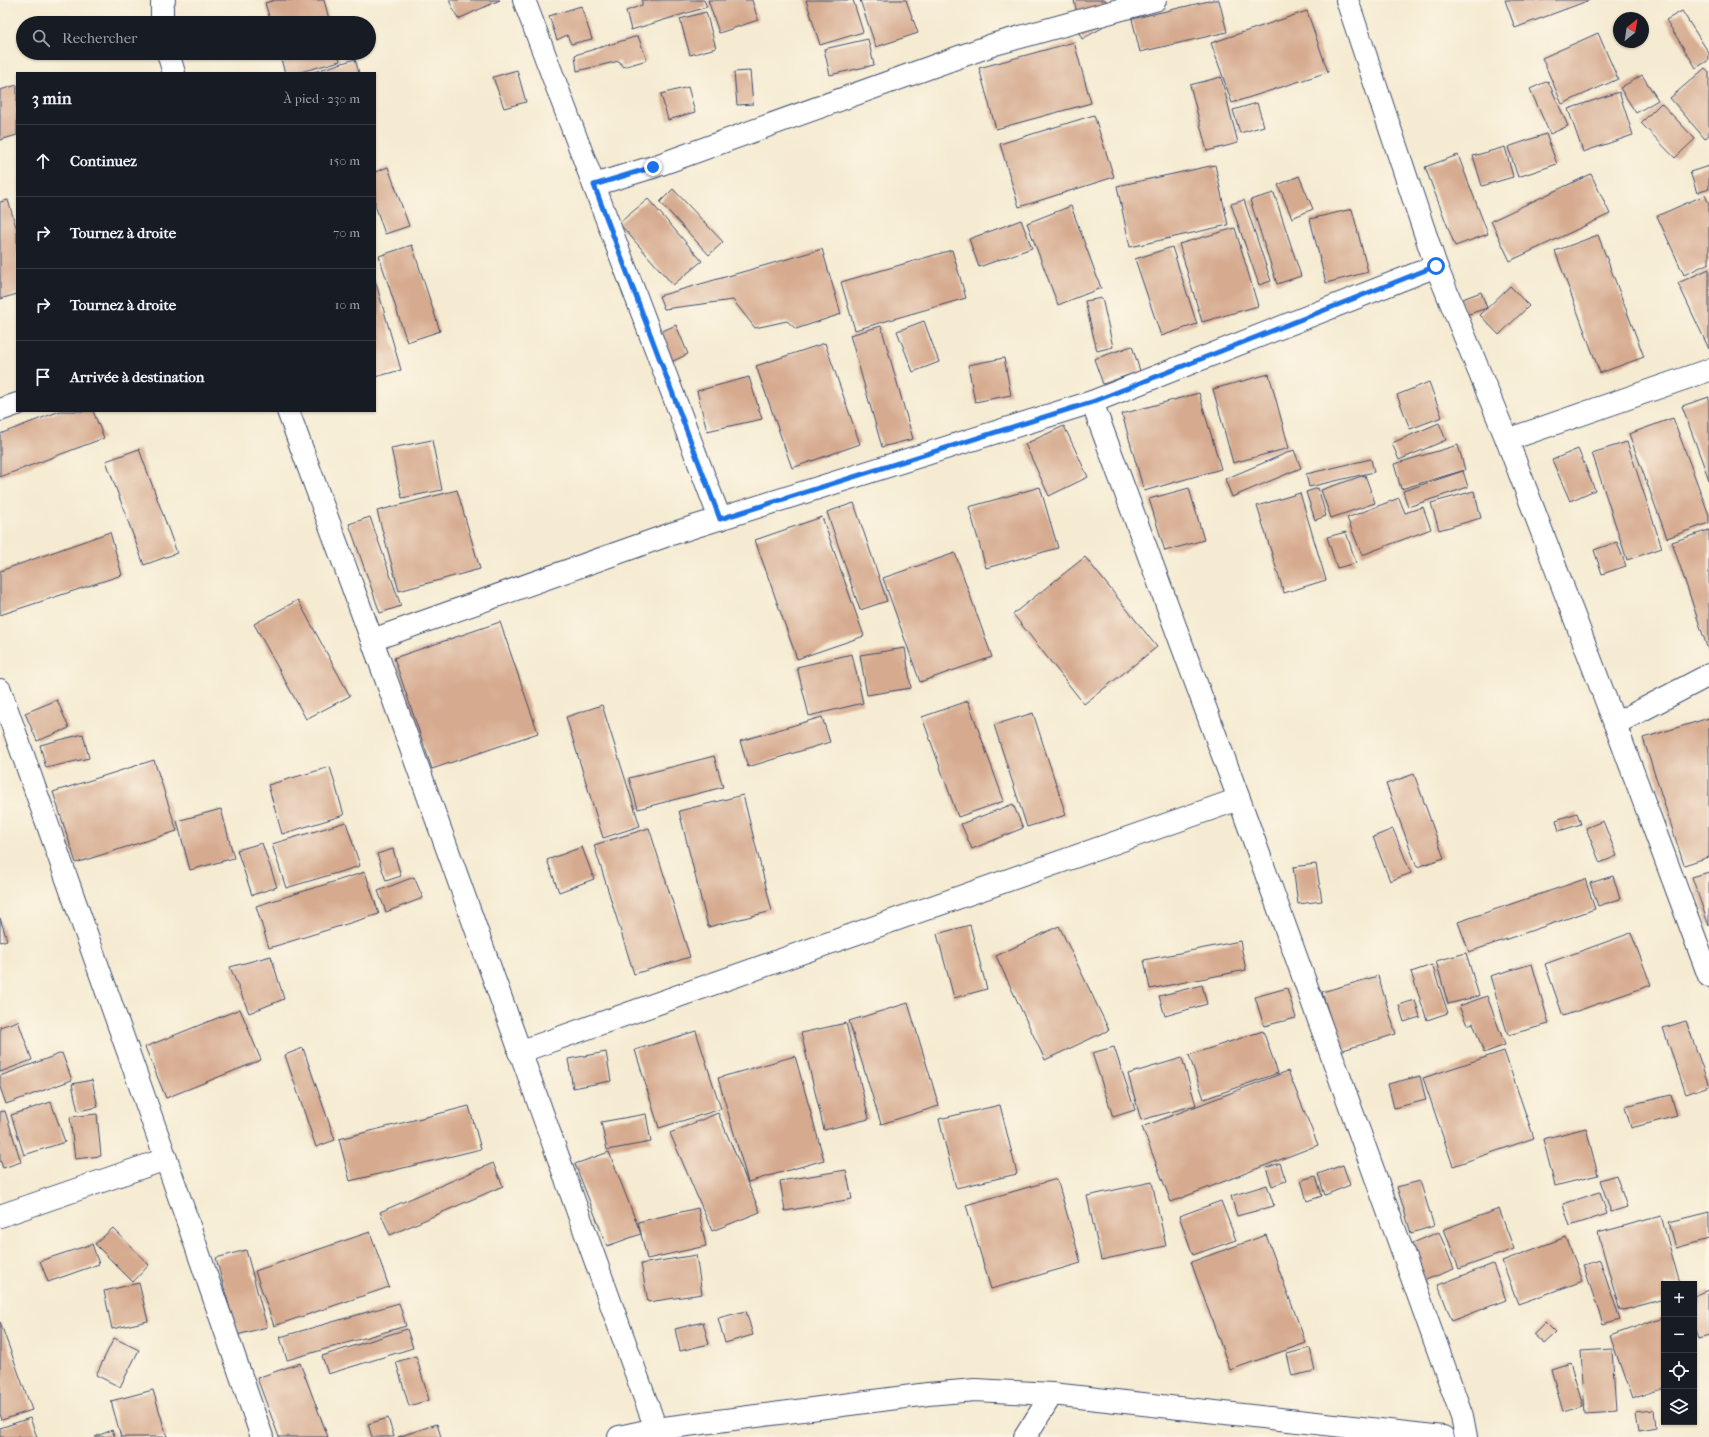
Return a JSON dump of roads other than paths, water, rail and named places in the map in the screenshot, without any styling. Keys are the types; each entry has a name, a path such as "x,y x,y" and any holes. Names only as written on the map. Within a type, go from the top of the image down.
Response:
{"street":[{"path":"162,16 162,2 164,0"},
{"path":"524,0 720,519"},
{"path":"594,185 660,165 995,44 1155,0"},
{"path":"1347,0 1436,266 1507,440 1709,976"},
{"path":"170,60 174,72"},
{"path":"372,640 671,534 1092,402 1436,266"},
{"path":"1507,440 1709,370"},
{"path":"1092,402 1239,799 1462,1416 1466,1437"},
{"path":"0,410 16,404"},
{"path":"288,412 656,1429"},
{"path":"1615,724 1709,674"},
{"path":"0,690 7,730 166,1158 262,1437"},
{"path":"519,1052 1239,799"},
{"path":"0,1216 166,1158"},
{"path":"619,1437 656,1429 928,1394 975,1390 1052,1394 1443,1437"},
{"path":"1025,1437 1052,1394"}]}
